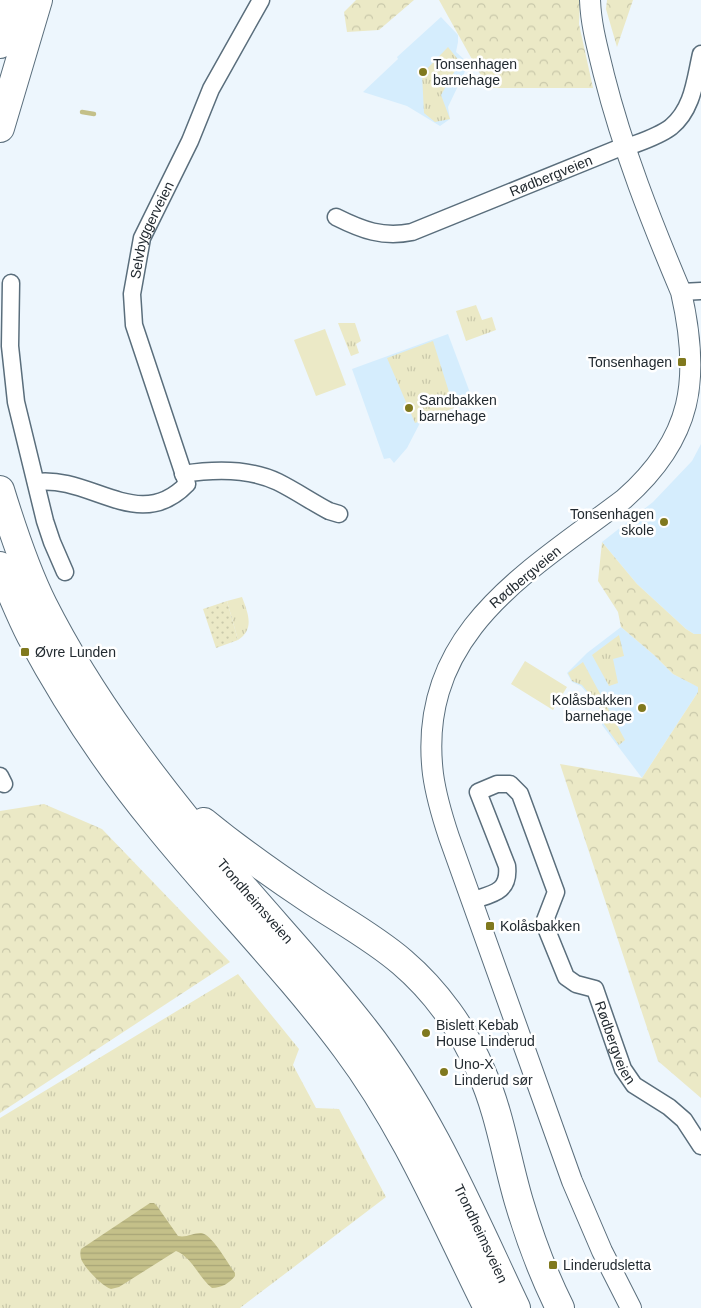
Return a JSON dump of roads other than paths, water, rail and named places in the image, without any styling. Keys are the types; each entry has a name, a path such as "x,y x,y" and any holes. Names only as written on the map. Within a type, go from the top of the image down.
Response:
{"highway":[{"path":"0,44 13,0"},
{"path":"0,128 38,0"},
{"name":"Trondheimsveien","path":"0,490 23,557 42,603 70,655 105,711 165,792 225,866 366,1030 418,1111 448,1166 516,1308"},
{"name":"Trondheimsveien","path":"0,566 30,634 85,725 118,774 155,823 300,991 360,1067 399,1129 488,1308"},
{"path":"165,792 251,860 402,962 431,990 458,1027 481,1070 496,1110 530,1238 560,1308"},
{"path":"449,1230 474,1308"}],"street":[{"name":"Selvbyggerveien","path":"184,474 134,325 132,294 142,238 190,141 211,89 261,0"},
{"name":"Rødbergveien","path":"590,0 594,34 614,113 680,292 688,322 692,372 685,411 666,452 655,469 624,499 503,592 474,624 456,650 445,675 433,723 432,750 433,775 438,804 470,901 572,1181 602,1251 631,1308"},
{"path":"625,147 660,134 679,119 687,108 692,94 701,54"},
{"name":"Rødbergveien","path":"336,217 369,232 399,234 412,232 625,147"},
{"path":"11,283 10,362 22,428 52,542 65,572"},
{"path":"680,292 701,291"},
{"path":"36,482 48,481 68,484 141,506 157,503 179,493 187,484 184,474 235,471 263,476 278,482 339,514"},
{"name":"Rødbergveien","path":"470,901 499,891 506,884 508,866 478,792 496,784 510,784 520,794 556,892 544,922 566,977 576,984 595,989 623,1069 634,1086 669,1107 684,1120 701,1146"}],"waterway":[{"path":"82,112 94,114"}],"place":[{"name":"Tonsenhagen barnehage","path":"423,72"},
{"name":"Tonsenhagen","path":"682,362"},
{"name":"Sandbakken barnehage","path":"409,408"},
{"name":"Tonsenhagen skole","path":"664,522"},
{"name":"Øvre Lunden","path":"25,652"},
{"name":"Kolåsbakken barnehage","path":"642,708"},
{"name":"Kolåsbakken","path":"490,926"},
{"name":"Bislett Kebab House Linderud","path":"426,1033"},
{"name":"Uno-X Linderud sør","path":"444,1072"},
{"name":"Linderudsletta","path":"553,1265"}]}
